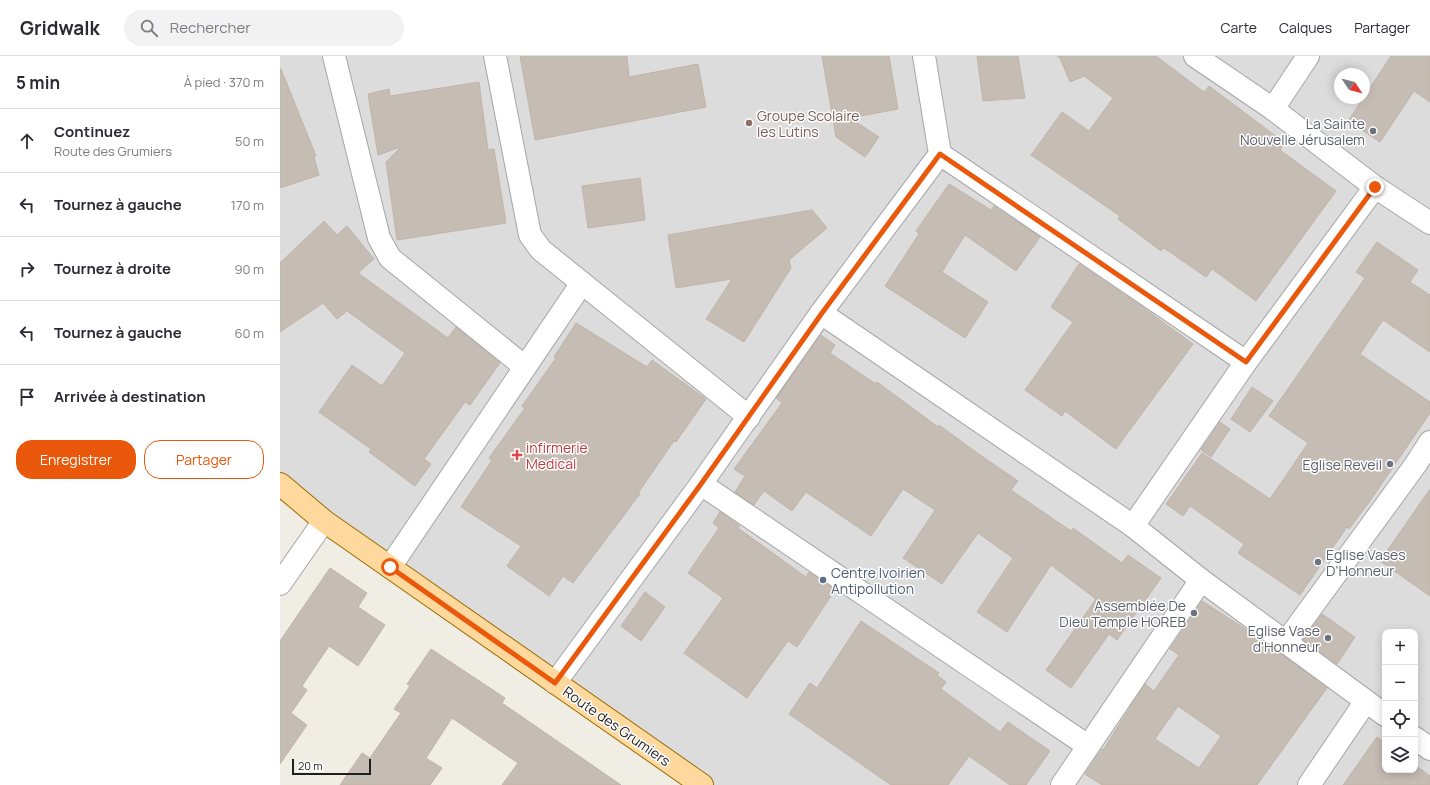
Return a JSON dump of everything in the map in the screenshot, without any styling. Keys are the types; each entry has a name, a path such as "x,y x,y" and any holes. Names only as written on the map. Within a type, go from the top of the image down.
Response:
{"main road":[{"name":"Route des Grumiers","path":"280,484 324,521 702,785"}],"street":[{"path":"334,56 379,238 390,258 525,367"},
{"path":"495,56 530,235 541,250 749,417"},
{"path":"555,683 701,484 822,313 940,154 924,56"},
{"path":"1195,56 1273,109 1375,187 1430,223"},
{"path":"1273,109 1308,56"},
{"path":"940,154 1246,362"},
{"path":"1133,526 1246,362 1375,187"},
{"path":"390,567 582,284"},
{"path":"822,313 1133,526 1201,580 1382,713"},
{"path":"1286,642 1423,469 1430,442"},
{"path":"701,484 1088,746"},
{"path":"280,584 324,521"},
{"path":"1062,785 1201,580"},
{"path":"1310,785 1366,701"},
{"path":"1418,740 1430,749"}],"shaded area":[{"path":"280,56 1430,56 1430,785 702,785 280,484"}],"building":[{"path":"520,56 627,56 629,77 698,64 706,107 535,140"},
{"path":"822,56 889,56 898,109 850,118 879,137 865,157 836,137"},
{"path":"977,56 1018,56 1025,98 983,101"},
{"path":"1057,56 1156,56 1204,92 1209,86 1285,143 1280,150 1336,191 1256,301 1212,269 1206,277 1164,248 1161,251 1118,219 1120,216 1031,155 1062,112 1089,131 1113,98 1084,76 1070,82 1060,58"},
{"path":"1391,56 1430,56 1430,102 1414,91 1380,142 1348,121 1359,104 1370,104 1370,88"},
{"path":"280,69 316,156 314,157 319,175 280,188"},
{"path":"479,82 488,150 494,149 506,223 397,240 386,162 401,147 378,155 368,94 389,89 390,96"},
{"path":"640,178 645,220 588,228 582,186"},
{"path":"949,184 991,210 994,206 1040,237 1016,271 965,235 942,272 988,302 965,338 885,286 919,234 916,231"},
{"path":"812,210 827,228 789,260 791,268 744,342 706,319 732,279 676,288 668,235"},
{"path":"324,221 337,235 347,226 374,259 358,273 448,338 456,327 500,363 470,405 465,402 424,459 431,464 415,486 369,452 371,449 319,412 352,365 382,386 405,353 347,311 337,319 323,303 280,332 280,263"},
{"path":"1377,242 1418,270 1410,282 1430,295 1430,352 1383,320 1360,354 1430,402 1430,413 1370,501 1349,529 1347,527 1300,595 1238,553 1244,544 1190,506 1183,516 1166,504 1202,453 1270,499 1308,443 1269,416 1365,278 1356,272"},
{"path":"1079,264 1141,306 1193,344 1116,449 1065,411 1062,416 1025,390 1073,322 1051,307"},
{"path":"576,323 647,367 652,360 706,399 676,442 674,441 638,493 640,494 573,583 563,576 549,596 507,566 521,546 461,507 492,460 489,458 525,408 522,406 556,358 554,357"},
{"path":"821,335 835,345 830,353 876,384 877,382 938,427 939,425 1018,481 1011,490 1071,531 1073,528 1122,563 1128,555 1161,578 1117,640 1109,634 1071,688 1046,670 1096,599 1051,565 1007,632 977,612 1013,558 978,533 942,584 903,558 935,510 903,489 871,536 806,492 792,511 764,491 754,505 735,492 745,476 734,469 782,403 776,398"},
{"path":"1252,387 1273,401 1250,432 1231,419"},
{"path":"1220,422 1230,429 1211,457 1201,450"},
{"path":"1430,489 1430,596 1380,561"},
{"path":"720,512 740,526 738,528 806,577 809,572 835,590 797,647 788,641 747,698 684,653 723,598 688,573 719,528 713,523"},
{"path":"330,568 367,593 358,607 385,625 358,666 329,646 302,686 307,690 291,713 307,725 280,764 280,641"},
{"path":"645,592 665,607 641,641 621,626"},
{"path":"1202,601 1264,641 1327,688 1257,785 1102,785 1085,774 1102,749 1103,750 1145,684 1154,691 1179,655 1170,649","holes":["1178,706 1221,736 1199,768 1155,739"]},
{"path":"1322,614 1355,637 1337,664 1303,640"},
{"path":"861,621 939,673 937,675 946,682 941,689 1000,732 1008,722 1050,751 1026,785 1010,785 969,756 948,785 891,785 789,714 810,683 817,688"},
{"path":"431,649 505,698 502,703 621,785 502,785 518,763 452,718 426,758 442,768 430,785 340,785 362,753 370,758 401,713 394,709 410,686 407,684"},
{"path":"1377,737 1382,741 1382,773 1418,773 1418,767 1430,776 1430,785 1343,785"}],"place":[{"name":"Groupe Scolaire les Lutins","path":"749,123"},
{"name":"La Sainte Nouvelle Jérusalem","path":"1373,131"},
{"name":"infirmerie Medical","path":"517,455"},
{"name":"Eglise Reveil","path":"1390,464"},
{"name":"Eglise Vases D'Honneur","path":"1318,562"},
{"name":"Centre Ivoirien Antipollution","path":"823,580"},
{"name":"Assemblée De Dieu Temple HOREB","path":"1194,613"},
{"name":"Eglise Vase d'Honneur","path":"1328,638"}],"route":[{"path":"390,567 555,683 701,484 822,313 940,154 1246,362 1375,187"}]}
